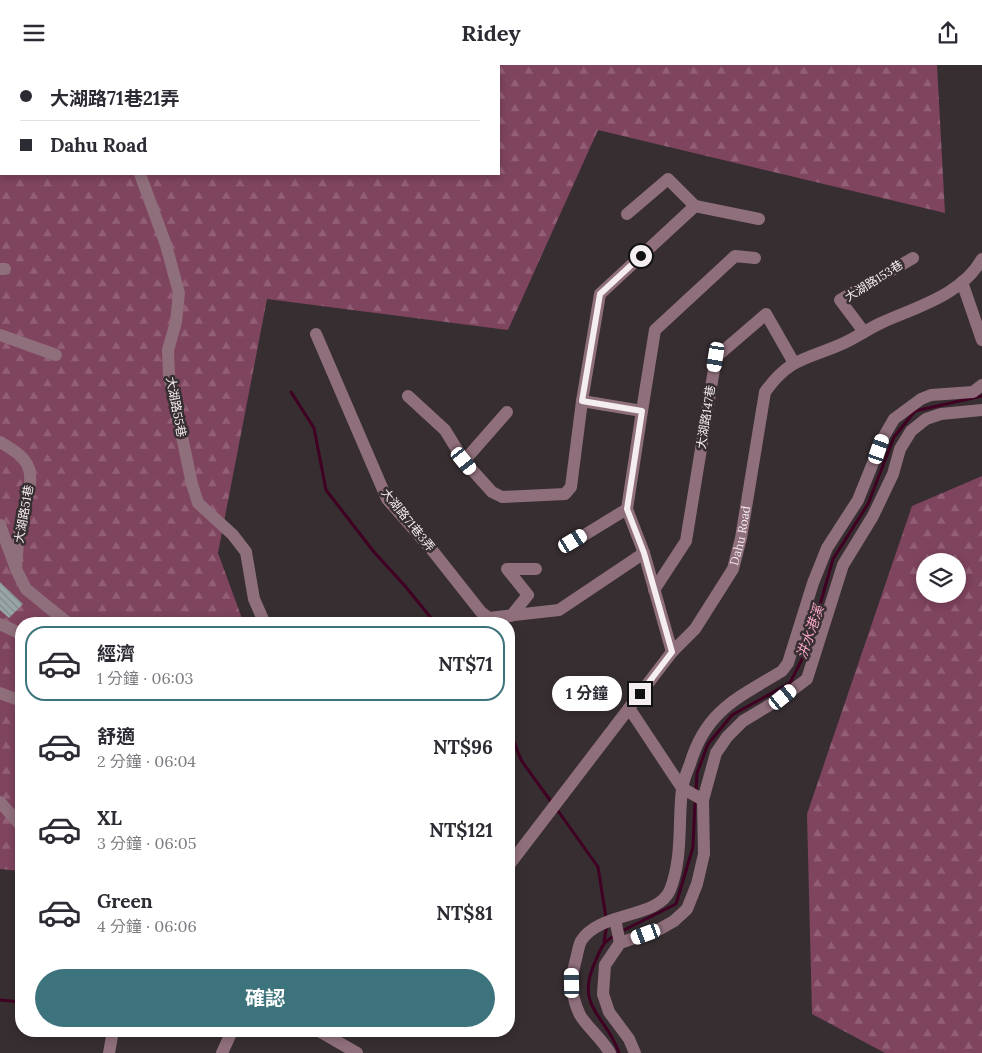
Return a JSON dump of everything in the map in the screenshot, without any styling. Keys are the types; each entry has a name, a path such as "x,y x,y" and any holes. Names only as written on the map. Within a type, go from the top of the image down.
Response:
{"street":[{"name":"大湖路55巷","path":"140,175 166,245 179,293 176,322 168,350 169,375 192,484 198,503 233,535 246,552 254,599 262,617"},
{"path":"628,214 668,179 696,206 759,219"},
{"path":"408,396 445,430 464,461 492,492 502,497 565,494 571,487 582,401 600,294 696,206"},
{"path":"672,652 644,553 627,509 655,330 735,255 755,258"},
{"name":"大湖路153巷","path":"864,332 840,300 912,258"},
{"name":"Dahu Road","path":"515,857 672,652 695,629 733,569 741,538 765,392 777,376 794,363 844,343 933,301 962,283 982,259"},
{"path":"962,283 982,340"},
{"name":"大湖路147巷","path":"654,590 686,541 716,357 766,314 794,363"},
{"name":"大湖路71巷3弄","path":"316,334 387,499 432,550 481,613 487,617"},
{"path":"0,335 56,355"},
{"path":"610,1053 600,1037 580,1016 573,993 572,972 581,942 595,926 661,902 669,892 679,857 682,788 696,743 706,726 724,707 782,671 788,663 813,583 827,548 858,501 883,438 894,419 921,399 931,395 973,392 982,385"},
{"path":"582,401 642,411"},
{"path":"635,1053 629,1039 609,1011 603,994 606,965 620,943 674,921 686,909 697,884 704,854 703,800 716,753 727,737 743,721 783,697 807,679 843,565 873,516 893,474 900,449 911,431 926,419 941,414 982,410"},
{"path":"464,461 508,413"},
{"name":"大湖路51巷","path":"0,442 14,450 23,459 28,466 30,480 21,523 16,569"},
{"path":"573,541 627,509"},
{"name":"大湖路51巷","path":"0,525 16,569 26,589 60,617"},
{"name":"大湖路71巷3弄","path":"500,617 559,610 644,553"},
{"path":"511,616 528,595 507,569 536,569"},
{"path":"0,624 15,631"},
{"path":"0,693 15,699"},
{"path":"629,708 682,788 703,800"},
{"path":"0,802 15,819"},
{"path":"614,919 620,943"},
{"path":"109,1053 113,1037"},
{"path":"222,1053 229,1037"},
{"path":"329,1037 357,1053"}],"green space":[{"path":"500,65 937,65 945,213 598,130 508,330 267,299 218,553 241,617 15,617 15,870 0,869 0,175 500,175"},
{"path":"982,476 982,1053 885,1053 812,1014 807,814 912,506"}],"building":[{"path":"0,582 23,604 9,618 0,610"}],"waterway":[{"path":"291,392 314,428 326,490 374,552 430,617"},
{"name":"汫水港溪","path":"696,792 697,773 708,744 732,715 790,683 808,647 833,559 868,504 894,437 915,411 982,396"},
{"path":"515,744 521,760 552,803"},
{"name":"汫水港溪","path":"622,931 676,904 693,847 695,801"},
{"path":"556,808 598,867 606,918"},
{"path":"604,942 607,924"},
{"name":"汫水港溪","path":"614,936 605,943 599,952 590,976 588,989 594,1010 614,1040 619,1053"},
{"path":"0,1000 15,1001"}],"route":[{"path":"640,694 672,652 644,553 627,509 642,411 582,401 600,294 641,256"}]}
